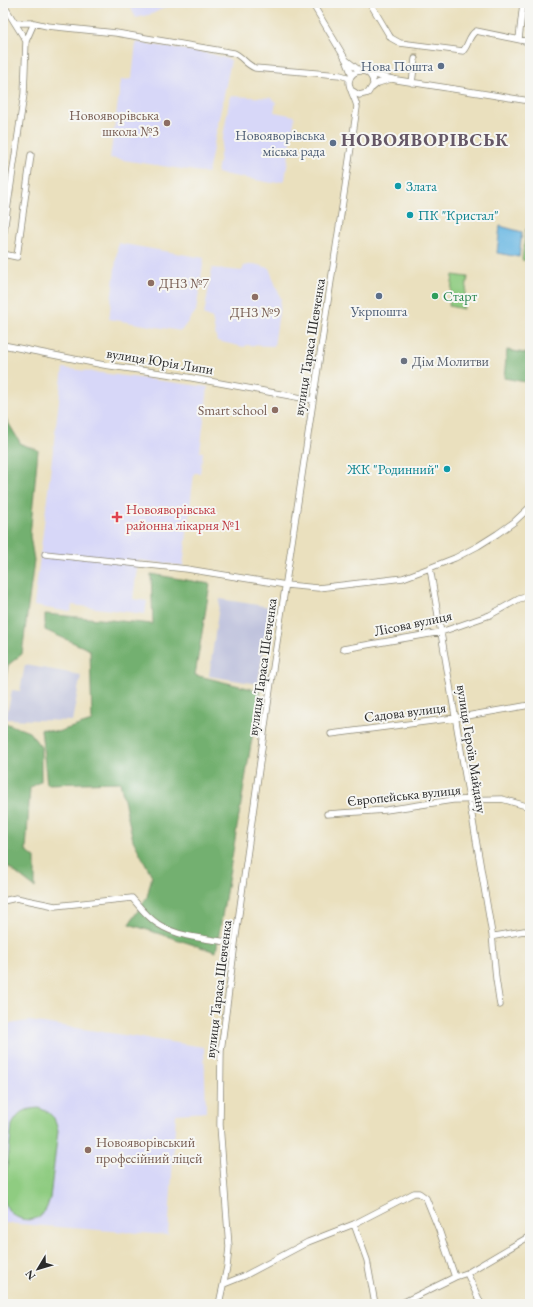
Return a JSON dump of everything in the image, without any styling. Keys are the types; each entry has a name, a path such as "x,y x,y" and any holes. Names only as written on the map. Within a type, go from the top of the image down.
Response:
{"street":[{"path":"312,3 346,60 351,76 349,84 351,90 359,95 365,94 378,83 392,79"},
{"path":"370,3 391,38 416,48 463,51 466,48 471,36 476,31 530,42"},
{"path":"519,39 523,3"},
{"path":"3,4 26,41"},
{"path":"15,23 34,23 47,26 114,33 234,53 239,55 248,65 256,68 351,76 360,71"},
{"path":"25,23 30,26 30,32"},
{"path":"21,32 20,26 25,23"},
{"path":"3,238 24,94 26,41 34,23"},
{"path":"21,32 25,34 30,32"},
{"path":"412,83 415,59"},
{"path":"346,60 360,71 369,74 412,83 530,101"},
{"path":"369,74 373,82 372,88"},
{"name":"вулиця Тараса Шевченка","path":"351,90 357,107"},
{"name":"вулиця Тараса Шевченка","path":"219,1304 227,1267 229,1234 220,1125 221,1051 286,585 357,107 365,94"},
{"path":"3,254 17,257 31,155"},
{"name":"вулиця Юрія Липи","path":"3,345 104,365 181,376 313,400"},
{"path":"45,554 187,569 286,585 318,588 363,584 403,578 455,558 497,534 514,522 530,507"},
{"name":"вулиця Героїв Майдану","path":"430,568 492,934 500,1005"},
{"name":"Лісова вулиця","path":"343,648 441,632 490,615 519,599 526,597 530,598"},
{"name":"Садова вулиця","path":"331,734 455,718 530,705"},
{"name":"Європейська вулиця","path":"327,814 386,810 453,800 502,799 530,806"},
{"path":"3,901 16,898 55,906 132,898 150,918 166,929 181,934 235,944"},
{"path":"492,934 495,936 529,931"},
{"path":"224,1284 244,1276 308,1242 354,1224 414,1193 419,1193 426,1198 440,1230 455,1277"},
{"path":"354,1224 367,1260 375,1304"},
{"path":"400,1304 455,1277 467,1274 530,1236"},
{"path":"467,1274 481,1304"}],"shaded area":[{"path":"128,3 174,3 152,14 136,18"},
{"name":"Новояворівська школа №3","path":"136,42 212,54 231,60 208,173 110,158 121,80 132,79"},
{"path":"230,96 272,98 276,102 274,112 295,116 285,179 282,181 272,183 217,173"},
{"path":"118,243 204,258 196,311 181,331 109,319"},
{"path":"254,264 269,268 281,299 274,346 247,345 244,347 217,341 212,318 204,315 212,268 242,271 244,266"},
{"name":"Новояворівська районна лікарня №1","path":"63,368 208,387 200,452 203,452 200,473 194,473 183,566 138,560 133,599 147,601 145,614 72,605 71,612 34,606"},
{"path":"220,599 270,607 258,684 209,676"},
{"path":"25,665 81,675 72,721 6,719 12,690 20,691"},
{"name":"Новояворівський професійний ліцей","path":"29,1021 204,1047 206,1112 176,1114 168,1235 3,1223 3,1025"}],"green space":[{"path":"526,229 530,229 530,261 522,260"},
{"path":"453,275 468,277 463,309 449,306"},
{"path":"507,350 530,354 530,383 504,378"},
{"path":"3,414 21,444 38,450 30,536 34,560 22,654 8,665 3,696"},
{"path":"151,574 210,584 195,675 260,691 216,952 129,924 147,897 152,876 133,840 120,782 47,784 41,729 57,732 92,721 90,650 45,630 45,614 153,624"},
{"path":"3,722 29,732 41,747 41,781 30,788 26,851 35,858 35,888 3,863"},
{"path":"39,1108 48,1112 54,1118 58,1130 50,1198 47,1207 42,1214 36,1218 28,1220 21,1219 8,1210 4,1193 12,1125 22,1112 29,1109"}],"water":[{"path":"500,226 522,232 519,257 497,253"}],"tunnel":[{"path":"415,59 416,50"}],"place":[{"name":"Нова Пошта","path":"441,66"},
{"name":"Новояворівська школа №3","path":"167,123"},
{"name":"Новояворівська міська рада","path":"333,143"},
{"name":"Злата","path":"398,186"},
{"name":"ПК \"Кристал\"","path":"410,215"},
{"name":"ДНЗ №7","path":"151,283"},
{"name":"Укрпошта","path":"379,296"},
{"name":"Старт","path":"435,296"},
{"name":"ДНЗ №9","path":"255,297"},
{"name":"Дім Молитви","path":"404,361"},
{"name":"Smart school","path":"275,410"},
{"name":"ЖК \"Родинний\"","path":"447,469"},
{"name":"Новояворівська районна лікарня №1","path":"117,517"},
{"name":"Новояворівський професійний ліцей","path":"88,1150"}],"district":[{"name":"НОВОЯВОРІВСЬК","path":"425,140"}]}
